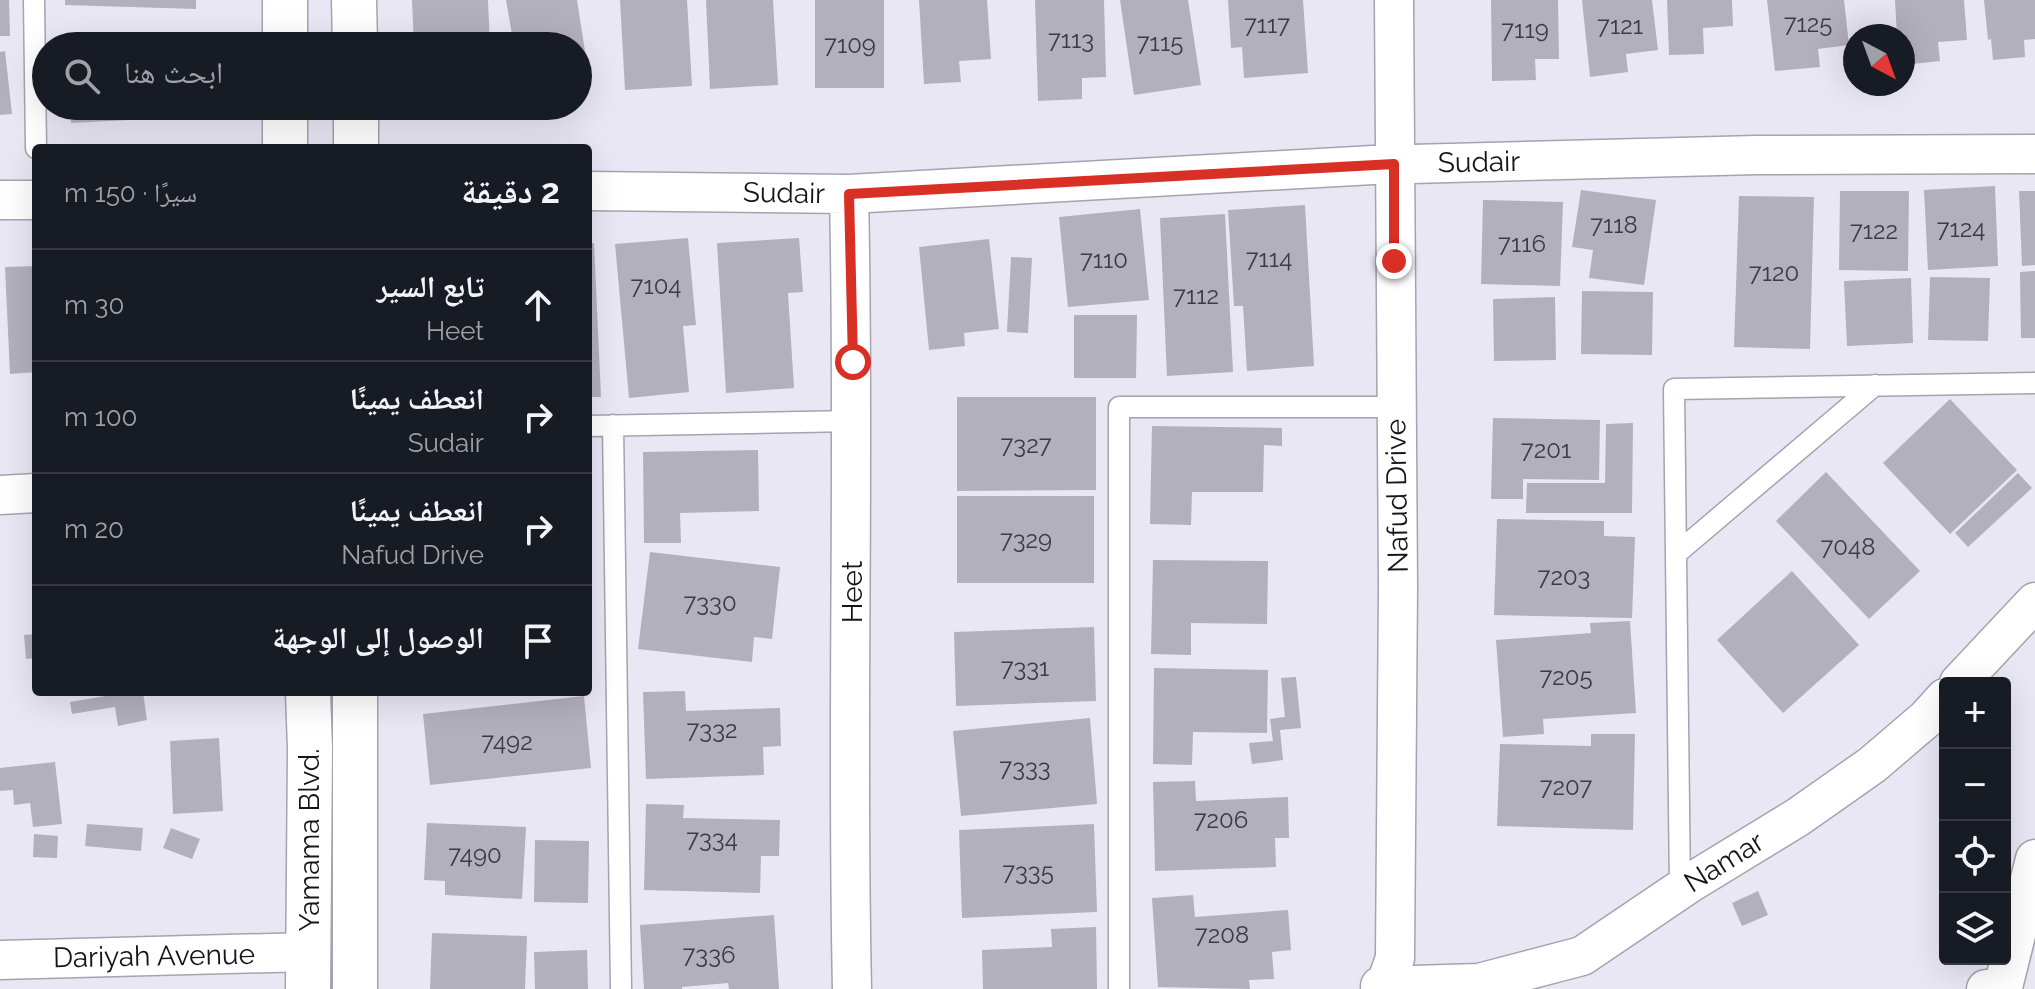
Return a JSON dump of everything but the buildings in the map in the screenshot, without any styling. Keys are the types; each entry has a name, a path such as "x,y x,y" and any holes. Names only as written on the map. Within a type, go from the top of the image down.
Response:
{"main road":[{"path":"285,0 285,32"},
{"path":"354,0 355,32"},
{"path":"285,120 285,144"},
{"path":"356,120 356,144"},
{"name":"Yamama Blvd.","path":"308,696 308,971"},
{"name":"Yamama Blvd.","path":"355,696 355,989"}],"street":[{"name":"Nafud Drive","path":"1383,987 1395,958 1398,602 1394,0"},
{"name":"Sudair","path":"592,191 849,194 1394,164 1757,155 2035,154"},
{"name":"Heet","path":"849,194 852,421 849,855 852,989"},
{"path":"0,200 32,200"},
{"path":"0,495 32,493"},
{"path":"1965,677 2035,602"},
{"name":"Namar","path":"1479,983 1582,956 1680,890 1798,817 1872,765 1939,705"},
{"path":"1986,989 2003,987 2035,859"},
{"name":"Dariyah Avenue","path":"0,960 308,971"},
{"name":"Namar","path":"1383,987 1479,983 1554,989"}],"lane":[{"path":"34,0 34,32"},
{"path":"36,120 36,144"},
{"path":"1680,890 1674,389 2035,383"},
{"path":"1677,553 1875,385"},
{"path":"1119,989 1119,407 1396,407"},
{"path":"592,426 852,421"},
{"path":"613,425 621,989"}],"route":[{"path":"853,362 849,194 1394,164 1394,261"}]}
